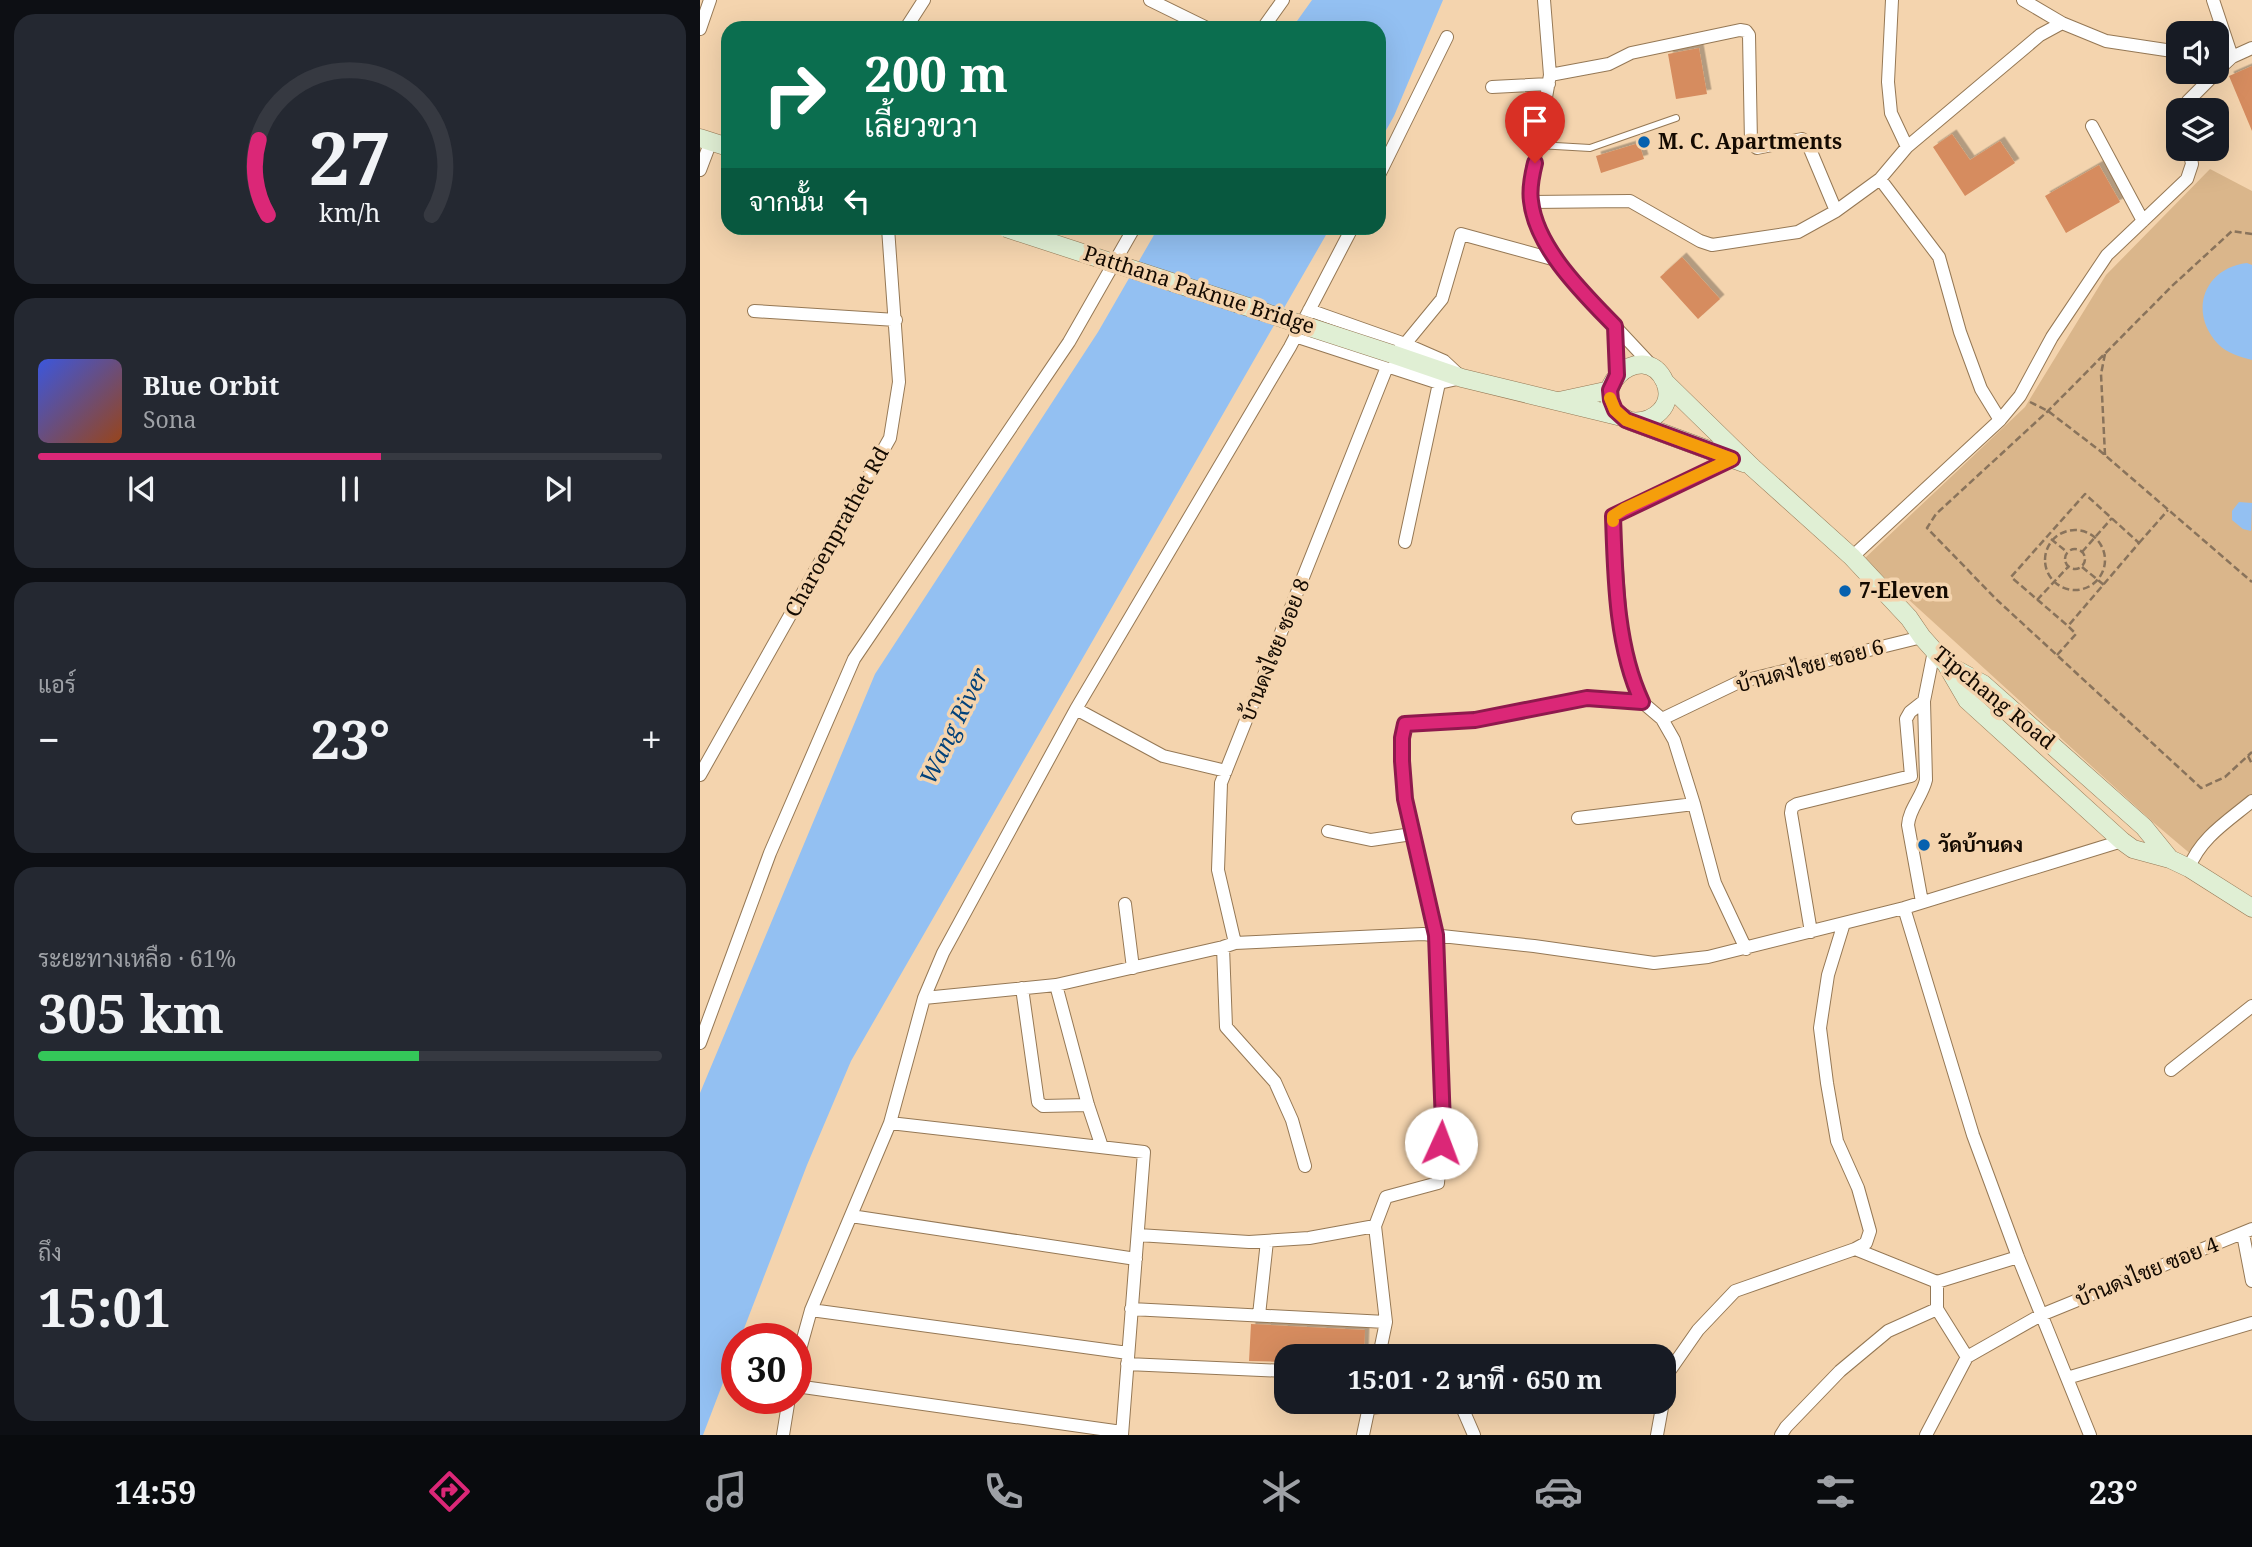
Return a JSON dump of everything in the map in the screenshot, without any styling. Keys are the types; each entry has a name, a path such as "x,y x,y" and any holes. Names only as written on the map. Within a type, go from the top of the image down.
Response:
{"street":[{"path":"700,29 710,0"},
{"path":"911,21 925,0"},
{"path":"1150,0 1193,21"},
{"path":"1268,21 1283,0"},
{"path":"1544,0 1549,80 1531,181 1531,202 1630,201 1700,241 1712,245 1798,232 1836,211 1880,179 1907,147 2040,35 2062,23"},
{"path":"1892,0 1888,82 1891,113 1907,147"},
{"path":"2023,0 2062,23 2106,41 2166,50"},
{"path":"2213,0 2232,57"},
{"path":"1492,87 1549,80 1609,64 1631,53 1740,30 1746,31 1749,36 1751,143 1758,148 1802,138 1807,142 1836,211"},
{"path":"1386,161 1447,37"},
{"path":"2229,60 2252,48"},
{"path":"2191,98 2205,84"},
{"path":"2092,126 2143,221"},
{"path":"700,170 713,142"},
{"path":"1852,556 2000,420 2020,396 2052,337 2107,255 2187,179 2191,161"},
{"path":"1880,179 1939,257 1960,332 1981,389 2000,420"},
{"name":"Tipchang Road","path":"1531,202 1540,232 1556,260 1579,288 1660,377 1752,467 1852,556 1909,618 1934,651 1983,684 2144,827 2170,859 2252,908"},
{"name":"บ้านดงไชย ซอย 8","path":"1305,1166 1292,1120 1275,1082 1226,1027 1229,945 1219,870 1222,783 1394,355 1442,299 1461,234 1556,260"},
{"name":"Charoenprathet Rd","path":"700,775 890,438 899,382 889,235"},
{"name":"Patthana Paknue Bridge","path":"1027,235 1462,378 1556,402"},
{"path":"700,1043 770,853 854,659 1069,342 1130,235"},
{"path":"807,1323 890,1123 924,998 943,953 1076,709 1295,335 1348,235"},
{"path":"1309,310 1394,355 1439,383 1462,378"},
{"path":"754,311 896,320"},
{"path":"1556,402 1613,383 1625,368 1646,366 1660,377 1667,391 1667,400 1657,416 1649,421 1626,419 1615,410 1611,400 1613,383 1615,326"},
{"path":"1295,335 1394,355"},
{"path":"1405,542 1439,383"},
{"name":"Tipchang Road","path":"1556,402 1626,419 1752,467"},
{"path":"1732,459 1613,516 1622,638 1636,690 1642,702 1662,719 1674,740 1715,883 1745,949"},
{"path":"1922,902 1908,818 1923,792 1926,780 1924,701 1934,651"},
{"path":"1934,651 1967,700 2122,841 2133,849 2170,859"},
{"name":"บ้านดงไชย ซอย 6","path":"1662,719 1739,682 1934,651"},
{"path":"1381,1344 1385,1322 1376,1226 1386,1197 1438,1183 1443,1124 1436,935 1405,799 1402,738 1405,724 1475,720 1587,698 1642,702"},
{"path":"1811,932 1792,807 1911,776 1906,719 1910,712 1924,701"},
{"path":"1076,709 1163,756 1227,771"},
{"path":"2189,868 2193,856 2204,841 2252,801"},
{"path":"1578,818 1694,804"},
{"path":"1328,831 1371,840 1412,834"},
{"path":"924,998 1056,985 1229,945 1423,934 1654,963 1708,957 1904,908 2122,841"},
{"path":"1125,904 1133,968"},
{"path":"1904,908 1973,1135 2018,1257 2090,1435"},
{"path":"1676,1362 1698,1330 1735,1290 1856,1249 1866,1243 1870,1231 1858,1188 1837,1141 1820,1028 1828,975 1844,923"},
{"path":"1056,985 1102,1147"},
{"path":"1022,988 1038,1102 1043,1106 1088,1105"},
{"path":"2171,1070 2252,1006"},
{"path":"812,1388 1122,1434 1144,1152 890,1123"},
{"path":"851,1216 1136,1259"},
{"path":"1138,1235 1249,1242 1310,1238 1376,1226"},
{"path":"2247,1232 2252,1282"},
{"name":"บ้านดงไชย ซอย 4","path":"1967,1357 2041,1315 2247,1232"},
{"path":"1259,1315 1267,1241"},
{"path":"1856,1249 1937,1282 2018,1257"},
{"path":"1926,1435 1967,1357 1937,1309 1937,1282"},
{"path":"1131,1309 1385,1322"},
{"path":"1782,1435 1786,1427 1840,1371 1888,1331 1937,1309"},
{"path":"811,1310 1128,1358 1274,1370"},
{"path":"2067,1378 2252,1323"},
{"path":"782,1435 786,1414"},
{"path":"1363,1435 1367,1414"},
{"path":"1465,1414 1474,1435"},
{"path":"1657,1435 1661,1414"}],"lane":[{"path":"1538,145 1590,148 1676,118"}],"path":[{"path":"2252,234 2232,231 2172,286 2048,411 1937,514 1927,528 1996,599 2201,788 2225,777 2252,752"},
{"path":"2105,354 2101,374 2105,455"},
{"path":"2020,396 2048,411 2105,455 2252,582"},
{"path":"2057,655 2076,634 2011,577 2085,494 2139,543"},
{"path":"2068,626 2168,510"},
{"path":"2082,552 2112,518"},
{"path":"2076,530 2095,537 2103,548 2105,562 2101,575 2088,587 2078,590 2068,589 2054,581 2046,564 2046,551 2052,540 2062,533 2076,530"},
{"path":"2047,536 2067,552"},
{"path":"2073,549 2082,552 2085,559 2081,567 2068,567 2065,558 2067,552 2073,549"},
{"path":"2037,600 2068,567"},
{"path":"2081,567 2104,585"},
{"path":"2248,756 2252,764"}],"shaded area":[{"path":"2210,169 2252,191 2252,803 2193,856 1864,559 2025,407 2106,275"}],"water":[{"path":"1312,0 1443,0 1386,130 1386,21 1297,21"},
{"name":"Wang River","path":"1154,235 1326,235 851,1061 807,1165 746,1323 721,1323 721,1388 703,1435 700,1435 700,1093 875,674 1098,332"},
{"path":"2247,263 2252,265 2252,360 2238,356 2218,344 2209,332 2203,306 2205,293 2220,273"},
{"path":"2239,502 2252,503 2251,531 2243,529 2232,520 2232,511"}],"building":[{"path":"1699,48 1707,94 1676,99 1668,54"},
{"path":"2252,66 2252,131 2229,76"},
{"path":"1952,134 1970,160 2000,141 2015,163 1965,196 1933,147"},
{"path":"1639,143 1644,159 1601,173 1596,156"},
{"path":"2099,165 2120,202 2066,233 2045,196"},
{"path":"1682,257 1720,299 1698,319 1660,277"},
{"path":"1251,1324 1365,1330 1364,1344 1274,1344 1274,1362 1249,1361"}],"slow traffic":[{"path":"1610,398 1615,410 1626,420 1732,459 1624,509 1613,516 1613,521"}],"place":[{"name":"M. C. Apartments","path":"1644,142"},
{"name":"7-Eleven","path":"1845,591"},
{"name":"วัดบ้านดง","path":"1924,845"}],"route":[{"path":"1441,1143 1443,1124 1436,935 1405,799 1402,761 1405,724 1475,720 1587,698 1642,702 1636,690 1622,638 1613,516 1732,459 1626,420 1615,410 1610,390 1617,375 1615,326 1556,260 1540,232 1531,202 1531,181 1535,163"}]}
